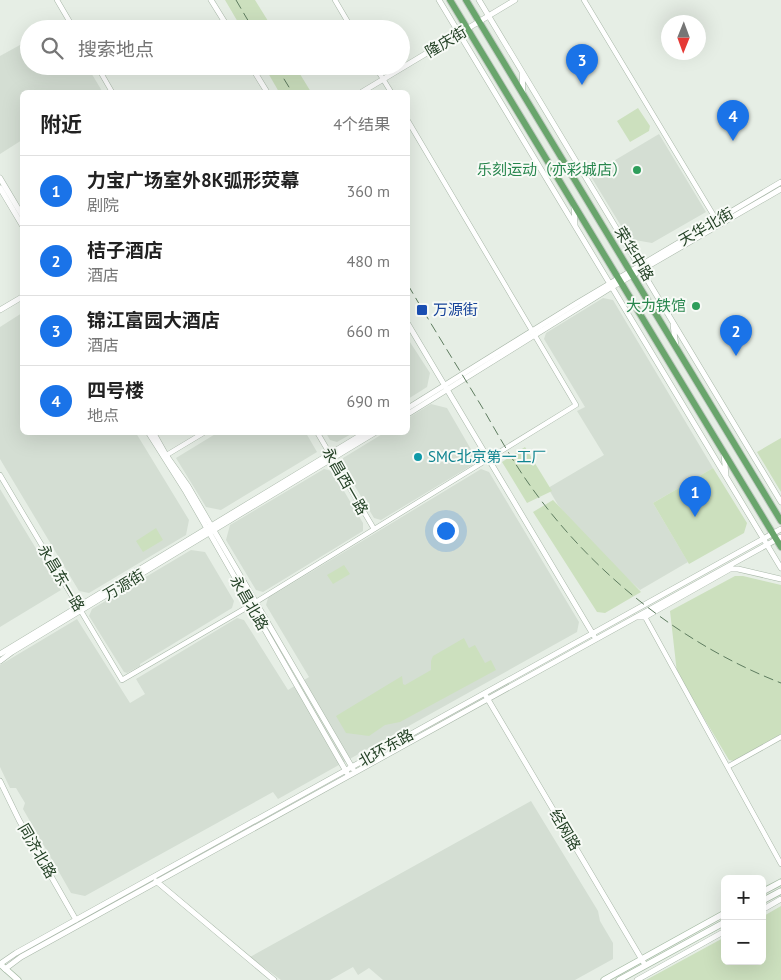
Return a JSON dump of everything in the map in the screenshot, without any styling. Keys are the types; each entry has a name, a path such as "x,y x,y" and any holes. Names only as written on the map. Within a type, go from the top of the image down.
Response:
{"main road":[{"name":"荣华中路","path":"450,0 724,455 777,537 781,547"},
{"name":"荣华中路","path":"466,0 781,521"},
{"path":"766,890 781,882"},
{"path":"766,899 781,891"},
{"path":"604,980 721,915"},
{"path":"619,980 721,924"},
{"path":"2,966 18,980"}],"street":[{"path":"57,0 69,20"},
{"path":"211,0 223,20"},
{"path":"335,0 347,20"},
{"path":"439,0 781,568"},
{"path":"479,0 781,502"},
{"name":"隆庆街","path":"410,64 515,0"},
{"path":"584,0 717,220"},
{"path":"522,71 523,94"},
{"path":"102,75 111,90"},
{"path":"257,75 266,90"},
{"path":"380,75 389,90"},
{"name":"隆庆街","path":"366,90 391,75"},
{"path":"253,604 576,405 410,124"},
{"path":"0,178 20,212"},
{"name":"天华北街","path":"641,268 781,182"},
{"path":"0,188 20,222"},
{"name":"天华北街","path":"620,280 781,189"},
{"path":"574,205 575,225"},
{"path":"410,413 534,332 620,280"},
{"path":"0,310 20,298"},
{"path":"673,322 676,347"},
{"path":"410,327 594,636"},
{"path":"410,407 446,388"},
{"name":"永昌北路","path":"150,435 188,486 210,531 353,769"},
{"name":"永昌北路","path":"154,435 164,456"},
{"path":"164,456 200,435"},
{"name":"永昌西一路","path":"319,435 374,529"},
{"name":"万源街","path":"0,654 210,531 362,435"},
{"name":"万源街","path":"331,456 370,435"},
{"path":"724,455 726,476"},
{"name":"永昌东一路","path":"0,474 122,680 253,604"},
{"path":"777,537 781,529"},
{"name":"北环东路","path":"2,966 156,882 353,769 594,636 764,539 777,537"},
{"name":"北环东路","path":"594,636 635,617 767,545 777,537"},
{"path":"635,617 645,617 730,569 738,569 781,579"},
{"name":"永昌北路","path":"253,604 347,773"},
{"name":"万源街","path":"0,661 79,609"},
{"path":"645,617 729,766 781,864"},
{"name":"经网路","path":"486,696 645,965"},
{"path":"729,766 781,737"},
{"name":"北环东路","path":"2,966 16,952 347,773"},
{"name":"同济北路","path":"0,781 19,820 76,920"},
{"path":"151,878 274,980"},
{"path":"766,908 781,899"},
{"path":"636,980 721,933"},
{"path":"600,980 614,974"}],"shaded area":[{"path":"20,45 20,75 92,75 101,90 20,90 20,141 0,154 0,56"},
{"path":"659,134 706,212 652,243 629,239 590,175"},
{"path":"603,298 613,300 713,468 653,503 688,562 640,590 600,553 558,505 548,488 604,455 577,411 585,407 544,339 546,333"},
{"path":"20,314 20,435 137,435 189,520 186,535 89,593 79,591 0,459 0,327"},
{"path":"410,342 430,373 427,387 410,398"},
{"name":"SMC北京第一工厂","path":"431,404 447,408 476,458 474,464 381,520 374,518 342,465 343,458 381,435 410,435 410,417"},
{"path":"214,435 307,435 317,452 221,510 206,507 176,458"},
{"path":"327,435 349,435 337,442 330,440"},
{"path":"324,469 332,471 363,523 363,531 263,592 256,590 226,540 230,525"},
{"path":"481,469 489,472 579,622 577,632 278,799 273,792 85,896 71,893 23,809 25,803 16,788 10,788 0,767 0,665 77,619 130,703 145,694 136,679 237,618 244,620 288,690 309,677 266,605 268,598"},
{"path":"0,489 61,590 0,627"},
{"path":"191,550 205,552 234,601 232,608 140,664 140,666 127,673 124,672 89,616 92,609"},
{"path":"531,801 598,911 600,921 613,943 613,959 575,980 383,980 369,968 358,975 353,967 330,980 281,980 250,957"}],"green space":[{"path":"225,0 255,0 267,20 237,20"},
{"path":"269,75 301,75 310,90 278,90"},
{"path":"638,108 650,126 649,131 630,142 617,121"},
{"path":"781,438 781,492 757,452"},
{"path":"525,447 552,491 527,503 502,462"},
{"path":"713,468 747,523 744,533 689,564 653,503"},
{"path":"553,500 641,592 605,613 597,612 533,512"},
{"path":"156,528 163,540 143,552 136,541"},
{"path":"344,565 350,574 333,584 327,575"},
{"path":"735,576 743,576 781,585 781,734 734,761 729,760 677,673 670,611"},
{"path":"464,638 469,648 475,645 485,663 491,660 496,670 400,722 385,725 369,736 346,733 336,716 402,676 403,684 405,685 431,670 433,656"},
{"path":"781,906 781,980 646,980 721,939 721,965 766,965 766,915"}],"railway":[{"path":"236,0 248,20"},
{"path":"282,75 291,90"},
{"path":"410,288 523,475 580,547 641,602 674,626 708,648 744,667 781,683"}],"place":[{"name":"锦江富园大酒店","path":"582,85"},
{"name":"四号楼","path":"733,141"},
{"name":"乐刻运动（亦彩城店）","path":"637,170"},
{"name":"大力铁馆","path":"696,306"},
{"name":"万源街","path":"422,310"},
{"name":"桔子酒店","path":"736,356"},
{"name":"SMC北京第一工厂","path":"418,457"},
{"name":"力宝广场室外8K弧形荧幕","path":"695,517"}]}
